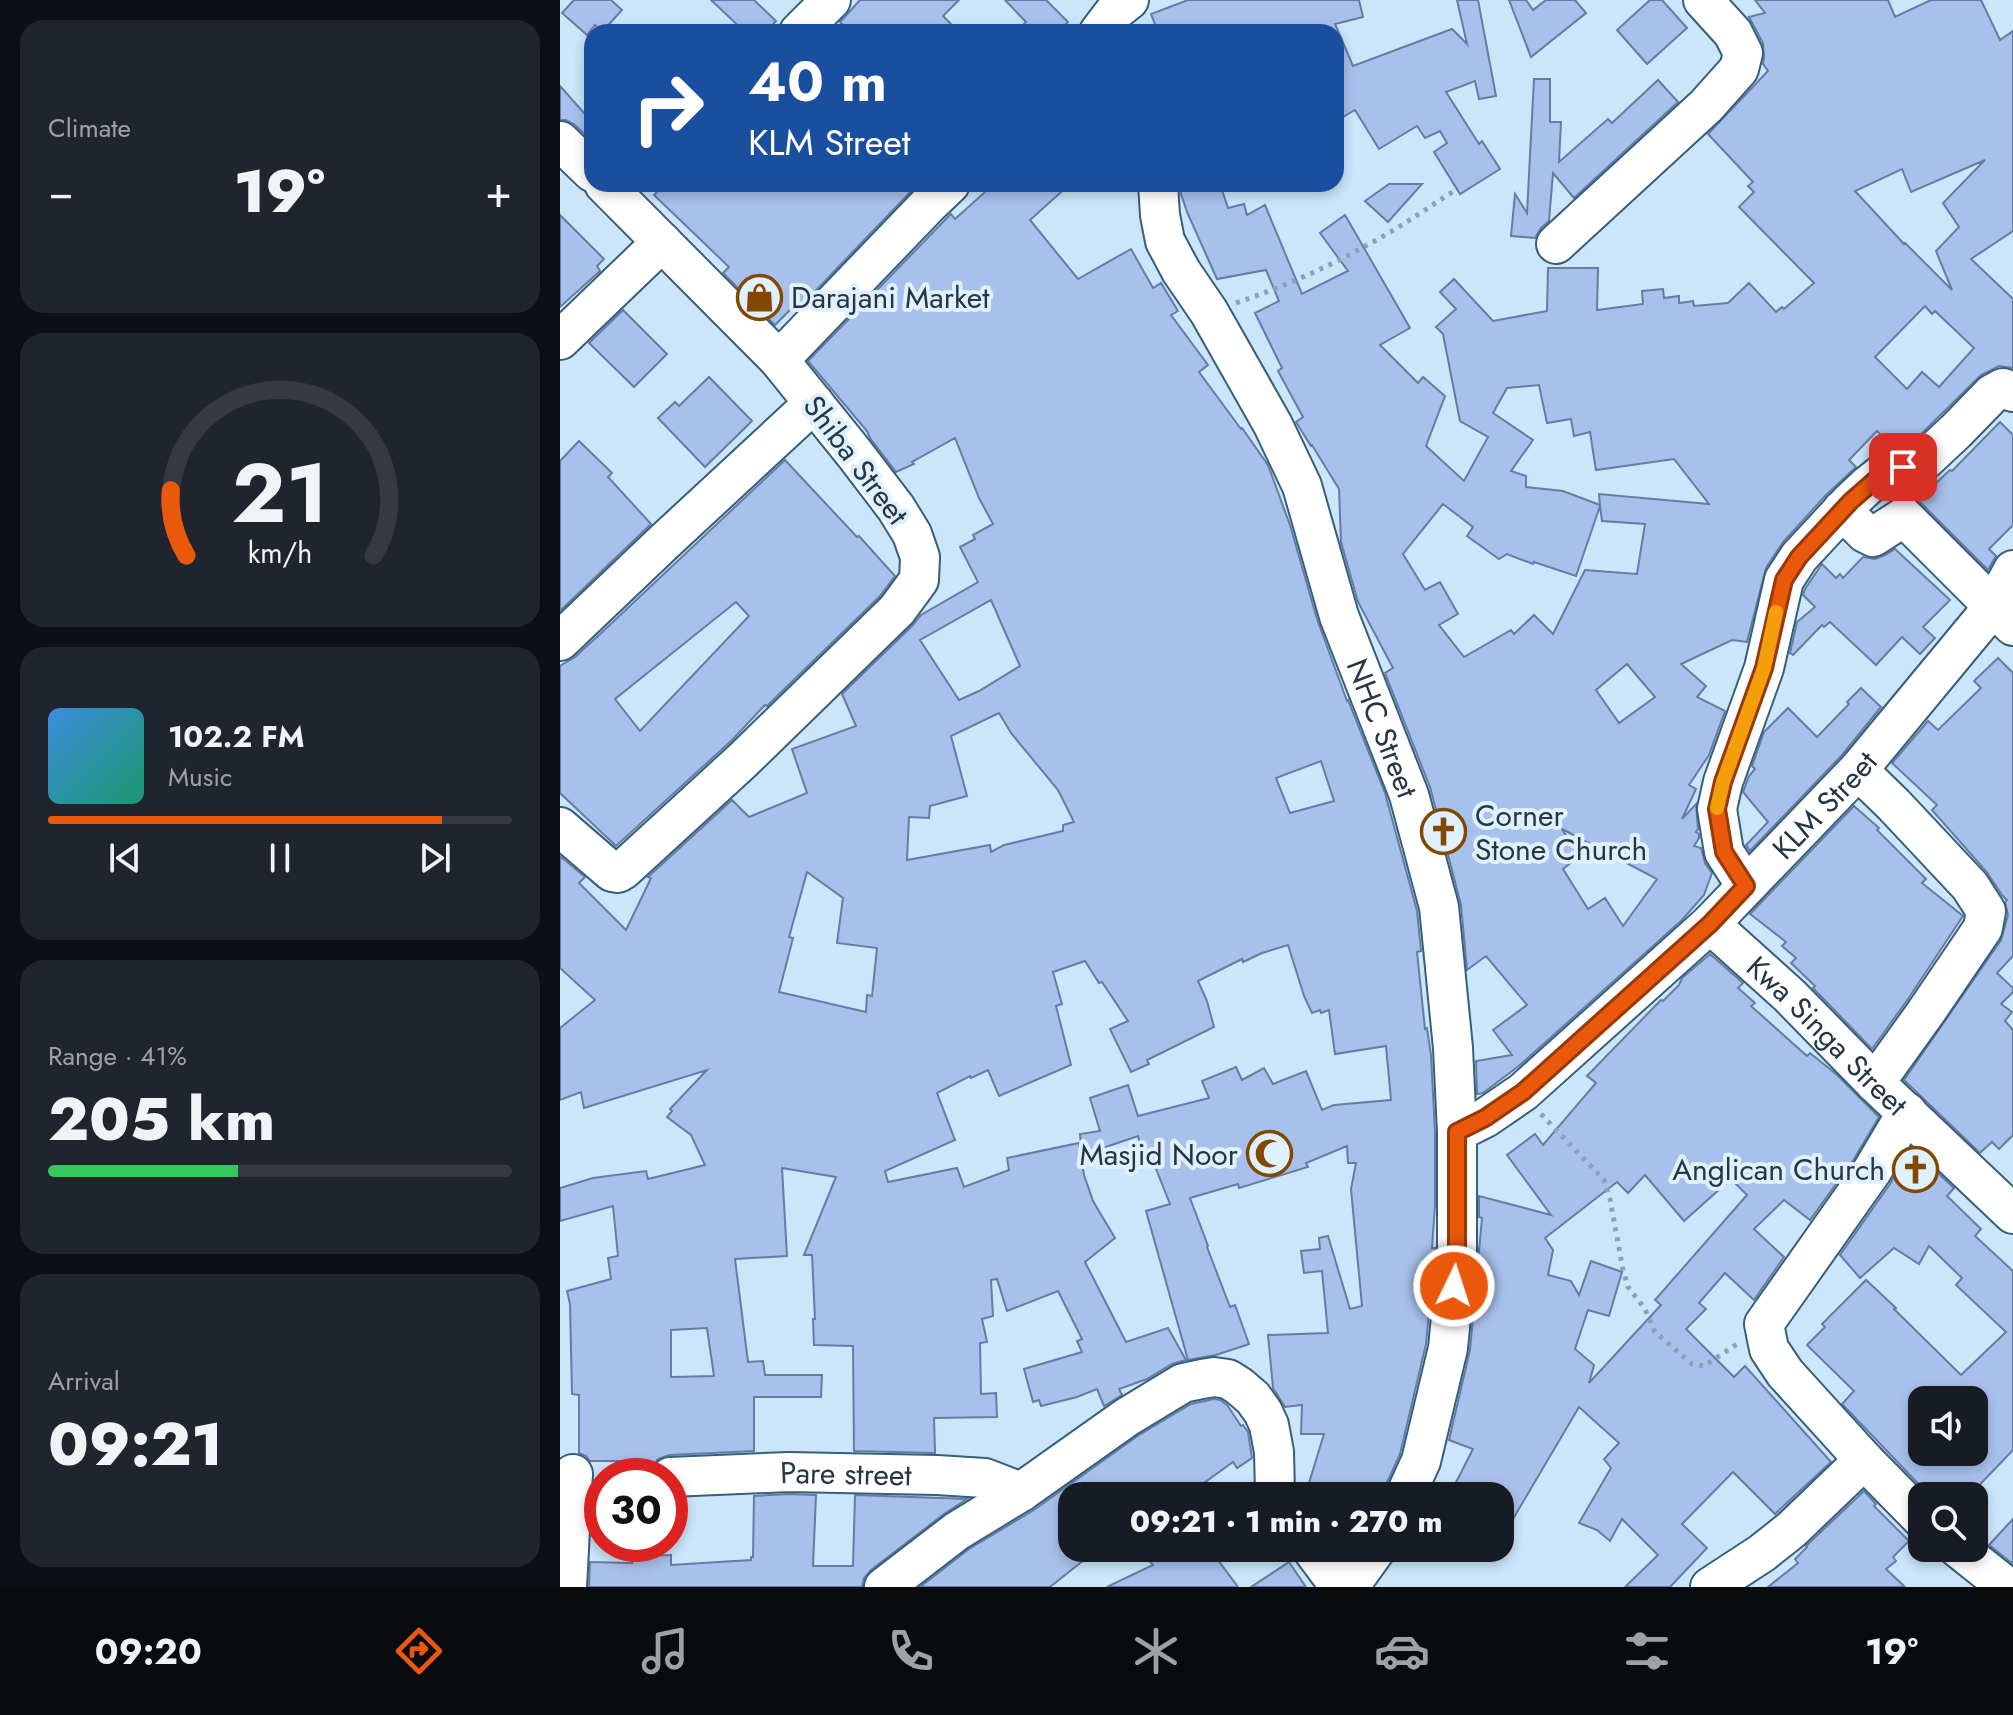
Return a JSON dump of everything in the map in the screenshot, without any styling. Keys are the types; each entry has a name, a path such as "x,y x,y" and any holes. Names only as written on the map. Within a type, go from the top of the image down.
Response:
{"street":[{"path":"807,24 831,0"},
{"path":"1556,244 1706,106 1739,69 1743,53 1733,33 1703,0"},
{"path":"560,141 584,164"},
{"name":"Shiba Street","path":"560,827 612,872 618,873 633,863 897,610 919,580 920,557 912,534 877,482 779,360 662,242 626,192"},
{"path":"779,360 942,192"},
{"name":"NHC Street","path":"1159,192 1165,241 1273,425 1302,486 1339,616 1409,795 1439,907 1453,1048 1457,1255 1448,1348 1421,1461 1411,1482"},
{"path":"560,340 662,242"},
{"path":"1746,886 1724,852 1717,809 1723,782 1764,668 1784,580 1799,557 1867,486 1882,474 1925,460 1992,394 2003,388 2013,392"},
{"path":"560,641 814,403"},
{"path":"1842,510 1873,537 1904,517 1914,499 1925,460"},
{"path":"1904,517 2003,616"},
{"name":"KLM Street","path":"1457,1132 1485,1118 1523,1092 1710,924 2003,616 2013,570"},
{"path":"1858,770 1970,886 1986,911 1983,928 1875,1083"},
{"name":"Kwa Singa Street","path":"1710,924 1790,996 1875,1083 2013,1214"},
{"path":"1907,1112 1872,1171 1764,1324 1769,1349 1785,1373 1908,1505"},
{"path":"884,1587 957,1531 1021,1492 1127,1417 1183,1383 1214,1377 1228,1379 1253,1398 1269,1425 1274,1482"},
{"path":"1710,1587 1791,1530 1864,1460"},
{"name":"Pare street","path":"688,1476 789,1472 937,1475 985,1478 1021,1492"},
{"path":"567,1587 578,1475"},
{"path":"1321,1562 1340,1587"},
{"path":"1349,1587 1367,1562"},
{"path":"1976,1562 2007,1587"}],"path":[{"path":"1209,312 1321,270 1372,243 1454,191"},
{"path":"1523,1092 1604,1180 1628,1287 1645,1309 1655,1332 1692,1364 1704,1366 1764,1324"}],"building":[{"path":"574,0 611,0 622,10 609,24 584,24 584,32 562,13"},
{"path":"711,0 754,0 776,21 773,24 736,24"},
{"path":"860,0 959,0 943,16 951,24 840,22"},
{"path":"1005,0 1046,0 1068,22 1024,24 1026,22"},
{"path":"1188,0 1359,0 1363,17 1335,24 1155,24 1151,14"},
{"path":"1457,0 1478,0 1496,96 1479,99 1475,81 1446,92 1479,144 1482,141 1500,169 1460,194 1434,152 1447,143 1440,131 1425,138 1417,126 1379,149 1355,110 1344,116 1344,45 1353,66 1452,29 1467,44"},
{"path":"1509,0 1526,0 1533,10 1546,0 1575,0 1586,13 1531,57"},
{"path":"1650,0 1662,0 1687,28 1647,64 1617,30"},
{"path":"1755,0 1888,0 1895,17 1931,0 1981,0 2000,40 2013,31 2013,231 1971,259 2013,299 2013,368 1999,366 1981,375 1914,441 1894,447 1877,431 1849,460 1856,467 1783,542 1766,568 1747,642 1732,640 1681,664 1706,686 1697,697 1725,711 1709,755 1689,785 1696,789 1682,819 1696,804 1696,832 1699,838 1694,846 1701,848 1712,873 1704,895 1682,920 1520,1065 1483,1093 1477,1094 1476,1061 1512,1055 1493,1030 1527,1005 1486,956 1467,970 1461,905 1447,851 1456,848 1438,818 1430,787 1385,673 1393,668 1358,602 1341,542 1339,489 1296,422 1303,417 1278,371 1282,368 1255,313 1279,301 1266,270 1217,279 1181,192 1223,192 1228,208 1244,204 1247,215 1265,205 1302,294 1348,271 1320,233 1345,215 1410,328 1380,345 1418,383 1423,377 1445,396 1426,446 1464,481 1488,437 1460,421 1443,334 1436,327 1456,309 1440,292 1454,279 1493,321 1547,311 1548,268 1598,268 1597,310 1643,304 1642,291 1663,289 1664,298 1679,296 1679,303 1693,301 1694,306 1728,303 1749,283 1776,312 1782,307 1784,309 1814,283 1739,207 1754,192 1748,186 1753,182 1708,134 1768,71 1763,64 1763,43 1749,17 1765,13","holes":["1985,160 1943,203 1959,227 1936,251 1952,290 1855,191 1902,169 1911,192","1925,306 1932,314 1935,311 1974,348 1939,387 1922,372 1907,389 1875,357","1539,385 1547,423 1571,419 1574,436 1590,432 1596,470 1674,459 1709,504 1599,494 1600,505 1563,491 1526,487 1526,476 1511,471 1533,440 1493,413 1507,388","1443,504 1473,527 1467,536 1499,559 1507,554 1576,576 1600,506 1602,521 1645,524 1637,574 1585,570 1553,634 1534,615 1514,634 1511,630 1464,657 1439,625 1458,614 1440,582 1425,590 1403,554","1627,664 1655,697 1619,723 1596,690","1562,829 1657,879 1623,926 1605,898 1588,909 1563,869 1579,856"]},
{"path":"1534,79 1550,79 1550,122 1561,122 1559,162 1608,119 1612,123 1658,80 1678,102 1574,198 1553,173 1549,221 1535,238 1511,236 1515,194 1527,213"},
{"path":"560,86 584,113 584,133 575,125 560,120"},
{"path":"1389,184 1422,184 1388,222 1365,201"},
{"path":"657,192 910,192 799,308 796,304 775,325 723,273 729,267 654,195"},
{"path":"985,192 1061,192 1030,220 1078,279 1131,249 1153,288 1161,283 1178,311 1171,315 1208,365 1199,372 1268,465 1290,525 1317,619 1385,793 1417,911 1421,951 1417,952 1425,1029 1431,1055 1435,1133 1432,1248 1435,1248 1426,1344 1400,1454 1387,1482 1309,1482 1324,1434 1301,1434 1302,1405 1285,1407 1273,1388 1268,1335 1328,1333 1322,1271 1304,1273 1301,1251 1320,1249 1319,1238 1328,1236 1350,1309 1362,1306 1351,1189 1356,1163 1348,1163 1347,1146 1306,1163 1308,1167 1239,1188 1238,1184 1190,1198 1230,1307 1235,1305 1249,1344 1188,1360 1146,1211 1170,1204 1150,1154 1143,1156 1138,1136 1082,1153 1080,1134 1100,1131 1090,1098 1128,1085 1138,1116 1209,1098 1202,1081 1236,1067 1242,1080 1264,1068 1273,1084 1306,1071 1322,1110 1334,1105 1391,1100 1386,1046 1335,1054 1329,1010 1312,1013 1288,945 1243,962 1242,959 1198,981 1214,1027 1147,1060 1149,1064 1131,1072 1110,1029 1128,1021 1102,982 1099,983 1085,961 1053,972 1062,1004 1056,1006 1071,1065 999,1096 988,1070 937,1093 955,1140 885,1171 888,1182 957,1168 964,1187 1009,1170 1007,1158 1079,1143 1084,1175 1093,1201 1115,1238 1085,1262 1126,1342 1168,1328 1186,1360 1119,1389 1122,1395 1104,1406 1097,1389 1041,1406 1039,1400 1033,1402 1024,1369 1082,1352 1077,1341 1082,1339 1058,1291 1007,1311 997,1279 991,1280 993,1316 982,1319 987,1342 980,1343 981,1394 996,1393 997,1417 934,1418 935,1453 854,1451 853,1346 814,1345 812,1255 804,1255 836,1177 782,1168 787,1256 735,1259 748,1362 763,1361 765,1375 822,1375 821,1397 754,1397 754,1451 661,1458 588,1458 579,1453 579,1395 572,1394 567,1291 611,1279 608,1258 618,1256 613,1206 560,1221 560,1188 593,1178 646,1171 648,1179 705,1165 691,1135 667,1117 672,1111 670,1109 707,1070 584,1108 581,1092 560,1100 560,1028 595,1000 560,968 560,856 585,877 579,883 626,930 651,878 648,877 732,800 749,817 807,793 792,749 856,726 842,694 921,615 978,582 960,547 975,539 973,535 993,524 955,438 896,472 867,431 808,361 951,214 955,219","holes":["991,600 1020,666 959,700 920,640","999,713 1011,733 1058,790 1074,822 1063,825 1063,831 1004,845 991,852 990,845 907,860 909,817 929,818 930,806 967,796 951,736","1321,761 1334,801 1290,813 1276,778","807,872 843,898 837,943 877,948 872,996 867,995 866,1012 779,992 793,938 789,937","707,1328 714,1376 671,1377 671,1330"]},
{"path":"560,215 604,259 597,266 600,271 560,307"},
{"path":"623,310 667,354 634,387 589,343"},
{"path":"709,377 752,421 705,467 658,418 675,402 679,406"},
{"path":"2000,422 2013,435 2013,525 1989,549 1996,556 1988,570 1918,500 1952,471"},
{"path":"579,441 612,473 608,477 651,524 560,611 560,461"},
{"path":"785,460 895,576 880,596 732,740 616,846 560,793 560,666 575,657","holes":["736,602 749,616 640,731 615,699"]},
{"path":"1895,549 1950,600 1923,627 1935,638 1920,654 1902,637 1876,665 1830,622 1824,627 1822,625 1793,655 1790,653 1797,622 1815,607 1803,595 1822,564 1836,578 1840,574 1843,578 1863,557 1875,559"},
{"path":"1998,658 2013,673 2013,956 1997,973 2013,988 2001,1004 2012,1012 2005,1021 2013,1030 2013,1135 1999,1149 1992,1142 1980,1153 1904,1080 2001,940 2008,915 2007,900 1986,871 1932,810 1937,805 1892,763 1928,721 1938,730 1981,688 1974,681"},
{"path":"1861,688 1881,707 1842,755 1750,851 1746,845 1768,822 1743,792 1755,769 1752,766 1764,732 1788,708 1817,737"},
{"path":"1854,806 1926,879 1922,883 1963,916 1872,1049 1791,963 1796,958 1782,946 1786,942 1750,914"},
{"path":"1710,954 1743,983 1738,988 1755,1003 1751,1006 1807,1056 1810,1053 1836,1074 1879,1117 1854,1159 1810,1220 1784,1200 1754,1229 1784,1257 1754,1300 1725,1273 1699,1303 1706,1309 1686,1329 1734,1377 1745,1366 1831,1462 1775,1514 1733,1472 1682,1524 1707,1548 1670,1587 1625,1587 1658,1555 1622,1519 1610,1541 1597,1530 1579,1523 1611,1468 1604,1459 1619,1443 1579,1407 1514,1517 1514,1482 1456,1482 1473,1449 1449,1440 1470,1350 1482,1218 1479,1217 1479,1196 1551,1215 1507,1155 1535,1134 1543,1145 1596,1083 1587,1076 1679,985 1682,978","holes":["1645,1175 1684,1221 1731,1179 1747,1195 1655,1300 1661,1305 1589,1383 1594,1365 1575,1349 1588,1310 1609,1316 1622,1272 1591,1261 1579,1295 1571,1281 1548,1275 1553,1250 1545,1238 1617,1182 1628,1193"]},
{"path":"1911,1148 1954,1188 1947,1196 1981,1229 1975,1236 2013,1271 2013,1450 1982,1482 1917,1482 1842,1404 1854,1391 1807,1345 1825,1327 1822,1324 1866,1280 1961,1375 2006,1332 1956,1285 1962,1278 1929,1246 1919,1264 1894,1248 1860,1278 1840,1255 1890,1184"},
{"path":"1214,1399 1227,1405 1248,1432 1252,1458 1237,1468 1233,1462 1205,1482 1073,1482 1139,1435 1191,1404"},
{"path":"1864,1491 1876,1504 1874,1506 1908,1540 1893,1557 1896,1561 1886,1569 1905,1587 1768,1587 1798,1563 1795,1559"},
{"path":"1058,1493 1058,1562 1081,1562 1050,1587 920,1587 969,1549"},
{"path":"816,1495 813,1566 853,1566 855,1495 967,1499 871,1570 864,1578 862,1587 589,1587 590,1562 671,1562 671,1565 751,1560 754,1496"},
{"path":"2013,1519 2013,1564 1989,1545"},
{"path":"1150,1562 1219,1562 1238,1587 1107,1587 1153,1565"},
{"path":"1289,1562 1306,1587 1251,1587"}],"slow traffic":[{"path":"1717,808 1723,782 1764,668 1776,612"}],"place":[{"name":"Darajani Market","path":"760,297"},
{"name":"Corner Stone Church","path":"1444,832"},
{"name":"Masjid Noor","path":"1269,1154"},
{"name":"Anglican Church","path":"1916,1169"}],"route":[{"path":"1454,1286 1457,1132 1485,1118 1523,1092 1710,924 1746,886 1724,852 1717,809 1723,782 1764,668 1784,580 1799,557 1851,501 1882,474 1903,467"}]}
